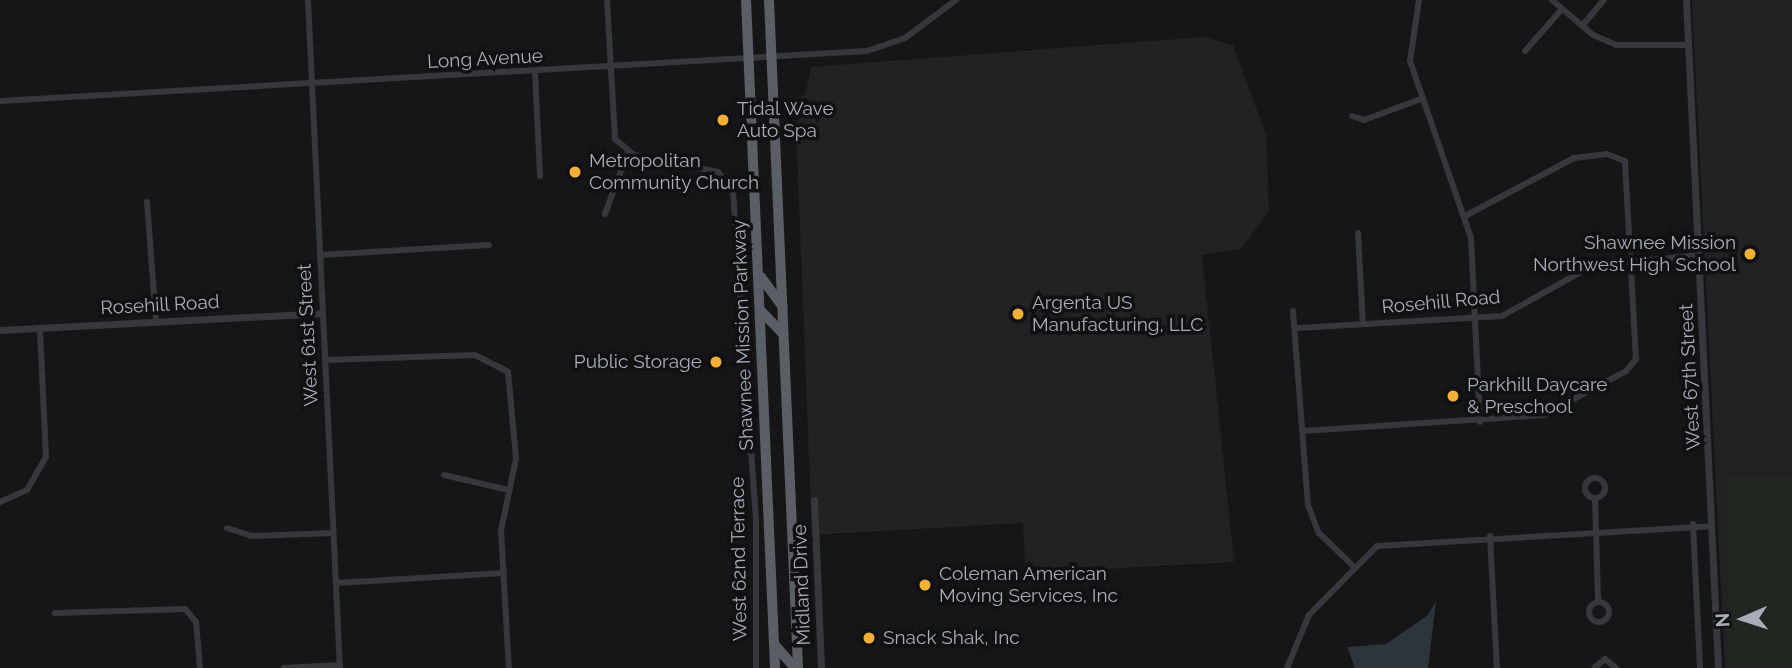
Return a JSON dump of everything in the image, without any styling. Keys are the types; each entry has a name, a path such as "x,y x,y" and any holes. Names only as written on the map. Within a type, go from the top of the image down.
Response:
{"highway":[{"name":"Shawnee Mission Parkway","path":"746,0 775,668"},
{"name":"Shawnee Mission Parkway","path":"769,0 796,668"},
{"path":"759,274 783,307"},
{"path":"761,311 784,337"},
{"path":"773,643 796,668"}],"street":[{"name":"West 61st Street","path":"308,0 340,666"},
{"path":"605,214 628,152 612,131 607,0"},
{"name":"Long Avenue","path":"0,101 609,69 879,49 956,0"},
{"path":"1552,0 1582,26 1616,45 1689,46"},
{"path":"1582,26 1604,0"},
{"name":"West 67th Street","path":"1686,0 1718,668"},
{"path":"1417,1 1409,42 1421,99 1465,216 1475,319 1480,422"},
{"path":"1525,51 1562,9"},
{"path":"535,72 540,176"},
{"path":"1352,116 1364,120 1421,99"},
{"name":"West 62nd Terrace","path":"628,152 718,172 733,191 756,519 757,668"},
{"path":"1303,431 1480,422 1544,415 1617,376 1639,349 1629,168 1616,156 1562,163 1465,216"},
{"path":"147,202 156,321"},
{"path":"1358,233 1363,324"},
{"path":"320,255 489,245"},
{"name":"Rosehill Road","path":"1298,328 1475,319 1517,310 1592,266 1634,259 1699,255"},
{"path":"1293,311 1298,328 1303,431 1313,522 1353,566"},
{"name":"Rosehill Road","path":"0,330 322,313"},
{"path":"0,502 27,490 46,457 40,328"},
{"path":"325,360 475,355 501,365 513,386 516,459 501,531 509,668"},
{"path":"444,475 509,490"},
{"path":"1595,498 1598,602"},
{"name":"Midland Drive","path":"814,500 821,668"},
{"path":"1693,524 1700,668"},
{"path":"1287,668 1309,615 1353,566 1392,541 1490,536 1597,538 1693,524 1712,526"},
{"path":"227,528 251,536 333,533"},
{"path":"1490,536 1497,668"},
{"path":"335,583 504,573"},
{"path":"55,613 185,609 196,622 200,668"},
{"path":"1594,668 1605,659 1616,668"},
{"path":"284,668 340,666"}],"shaded area":[{"name":"Shawnee Mission Northwest High School","path":"1692,0 1792,0 1792,668 1725,668"},
{"path":"1204,37 1233,45 1266,134 1269,211 1241,249 1202,255 1234,562 1026,573 1023,523 812,535 795,99 805,95 811,67"},
{"path":"1728,477 1792,477 1792,668 1728,668"},
{"path":"1436,601 1428,668 1355,668 1347,647 1386,644 1428,615"}],"place":[{"name":"Tidal Wave Auto Spa","path":"723,120"},
{"name":"Metropolitan Community Church","path":"575,172"},
{"name":"Shawnee Mission Northwest High School","path":"1750,254"},
{"name":"Argenta US Manufacturing, LLC","path":"1018,314"},
{"name":"Public Storage","path":"716,362"},
{"name":"Parkhill Daycare & Preschool","path":"1453,396"},
{"name":"Coleman American Moving Services, Inc","path":"925,585"},
{"name":"Snack Shak, Inc","path":"869,638"}]}
